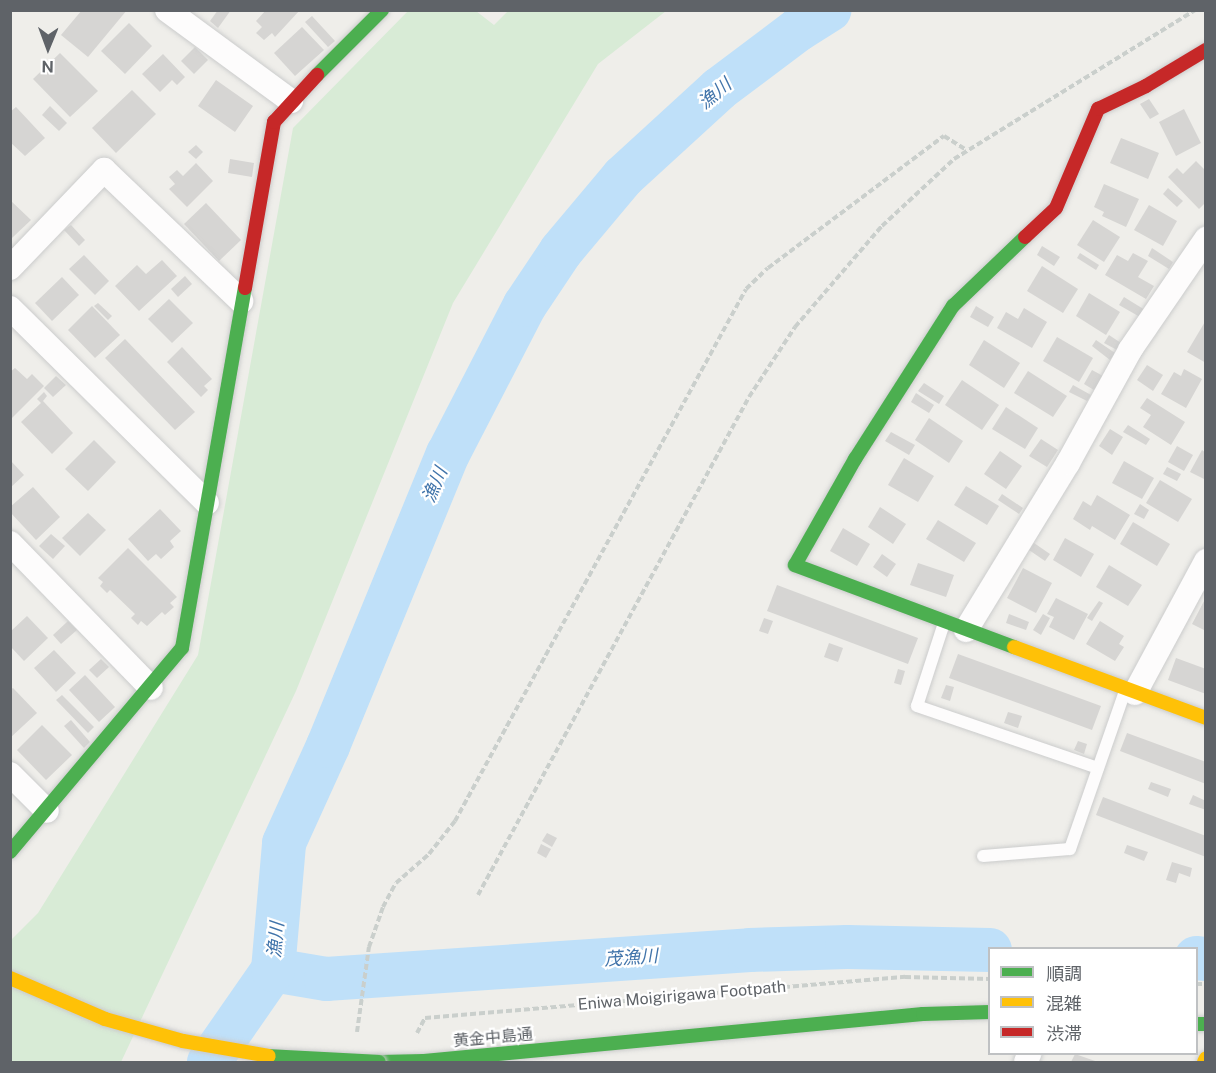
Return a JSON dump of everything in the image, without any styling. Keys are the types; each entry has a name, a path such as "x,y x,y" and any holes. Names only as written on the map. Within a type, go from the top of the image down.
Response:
{"street":[{"path":"167,10 291,101"},
{"path":"10,852 151,688 182,648 274,122 291,101 382,10"},
{"path":"1206,50 1146,86 1098,109 1056,208 953,306 855,459 795,565 1130,692 1206,718"},
{"path":"10,268 104,170 242,301"},
{"path":"956,626 1068,463 1130,350 1206,239"},
{"path":"10,308 207,503"},
{"path":"10,543 151,688"},
{"path":"1130,692 1206,561"},
{"path":"10,774 47,811"},
{"name":"黄金中島通","path":"10,978 105,1019 183,1041 274,1057 379,1062 424,1061 923,1014 988,1012"}],"lane":[{"path":"956,626 917,706 1098,768"},
{"path":"983,856 1070,849 1098,768 1130,692"}],"path":[{"path":"478,896 749,397 788,337 882,226 966,150 1195,10"},
{"path":"359,1010 369,947 383,908 396,883 429,854 455,821 746,289 768,268 944,136 966,150"},
{"name":"Eniwa Moigirigawa Footpath","path":"415,1036 425,1018 905,977 988,979"}],"green space":[{"path":"408,11 476,11 494,25 508,11 666,11 598,64 453,303 296,691 121,1062 11,1062 10,941 38,913 198,655 293,128"}],"building":[{"path":"82,10 127,10 88,57 61,35"},
{"path":"218,10 231,10 218,28 210,21"},
{"path":"266,10 300,10 275,37 272,33 264,40 256,33 262,27 256,21"},
{"path":"312,16 335,41 328,47 305,22"},
{"path":"129,23 152,46 125,74 101,51"},
{"path":"302,27 324,50 295,76 274,53"},
{"path":"195,47 208,60 194,74 181,61"},
{"path":"60,53 98,91 70,117 33,79"},
{"path":"163,54 185,77 177,85 172,80 160,92 142,74"},
{"path":"216,80 253,106 235,132 198,106"},
{"path":"132,90 156,114 116,153 92,128"},
{"path":"1149,99 1159,114 1150,119 1140,104"},
{"path":"50,106 67,123 59,131 42,115"},
{"path":"16,107 45,138 25,156 10,142 10,112"},
{"path":"1184,109 1201,143 1176,156 1159,122"},
{"path":"1121,138 1159,153 1148,179 1110,163"},
{"path":"196,145 203,152 196,159 188,152"},
{"path":"230,159 254,163 252,177 228,173"},
{"path":"1196,161 1206,171 1206,202 1199,209 1168,177 1177,168 1183,174"},
{"path":"196,163 213,181 187,207 169,189 175,184 169,177 177,170 183,176"},
{"path":"1104,184 1139,199 1126,227 1102,216 1104,212 1094,207"},
{"path":"1168,188 1183,201 1177,207 1163,194"},
{"path":"10,200 31,220 12,238 10,237"},
{"path":"206,203 241,240 219,261 184,224"},
{"path":"1149,205 1177,221 1163,246 1134,230"},
{"path":"1093,220 1120,237 1104,262 1077,245"},
{"path":"71,225 85,240 79,246 64,230"},
{"path":"1042,246 1060,257 1054,266 1037,255"},
{"path":"1152,248 1173,262 1169,269 1148,256"},
{"path":"1080,253 1099,265 1096,270 1077,258"},
{"path":"1133,253 1148,261 1138,277 1154,286 1146,299 1105,275 1117,255 1128,261"},
{"path":"84,255 109,281 95,295 69,269"},
{"path":"162,260 177,276 139,311 115,286 137,265 146,274"},
{"path":"1042,266 1078,289 1063,313 1027,291"},
{"path":"185,276 192,284 178,297 171,289"},
{"path":"62,277 79,295 52,321 35,303"},
{"path":"1089,293 1120,312 1106,335 1076,316"},
{"path":"1124,297 1145,310 1140,317 1119,305"},
{"path":"169,299 193,323 172,343 148,319"},
{"path":"98,303 112,316 108,320 94,306"},
{"path":"92,306 120,335 95,358 68,330"},
{"path":"976,306 994,317 988,327 970,317"},
{"path":"1024,308 1047,322 1032,348 997,328 1006,312 1018,319"},
{"path":"1206,320 1206,363 1187,352"},
{"path":"1109,335 1121,343 1117,350 1104,343"},
{"path":"1057,337 1093,358 1079,382 1043,361"},
{"path":"125,339 195,412 175,430 105,358"},
{"path":"984,340 1020,363 1004,388 969,365"},
{"path":"1096,340 1115,353 1110,360 1092,346"},
{"path":"182,347 212,379 204,386 208,390 201,397 167,362"},
{"path":"1147,365 1163,375 1153,391 1137,380"},
{"path":"15,368 27,379 32,374 44,386 10,420 10,372"},
{"path":"1184,369 1202,379 1186,408 1161,394 1174,372 1181,376"},
{"path":"1092,370 1103,376 1094,390 1084,384"},
{"path":"1028,371 1067,396 1053,417 1014,393"},
{"path":"56,376 66,385 53,397 44,388"},
{"path":"962,380 999,405 982,430 945,405"},
{"path":"924,383 944,396 939,404 918,391"},
{"path":"1073,385 1091,395 1087,401 1069,392"},
{"path":"44,392 47,396 43,401 73,433 52,454 21,422 41,403 37,399"},
{"path":"916,393 934,405 929,413 911,402"},
{"path":"1147,398 1185,422 1171,445 1143,427 1151,415 1140,408"},
{"path":"1006,407 1038,428 1025,449 992,429"},
{"path":"929,418 963,441 949,463 915,440"},
{"path":"1128,425 1150,439 1146,445 1123,432"},
{"path":"1110,429 1123,437 1112,455 1099,446"},
{"path":"891,432 915,445 909,455 885,441"},
{"path":"1041,439 1058,450 1047,467 1029,456"},
{"path":"94,440 116,462 88,491 65,469"},
{"path":"1177,446 1193,455 1184,471 1168,462"},
{"path":"1202,450 1206,453 1206,480 1190,472"},
{"path":"1000,451 1022,466 1006,489 984,474"},
{"path":"904,458 934,476 918,502 888,485"},
{"path":"10,460 24,475 10,488"},
{"path":"1124,461 1154,478 1142,499 1112,483"},
{"path":"1167,467 1181,474 1177,481 1163,474"},
{"path":"1160,480 1192,499 1178,522 1146,503"},
{"path":"966,486 999,506 987,525 954,505"},
{"path":"33,487 60,517 36,540 10,512 10,507"},
{"path":"1002,494 1023,508 1019,514 998,500"},
{"path":"1097,495 1130,515 1115,540 1092,526 1090,530 1073,519 1083,501 1091,506"},
{"path":"1140,504 1149,510 1144,519 1134,514"},
{"path":"880,507 906,524 893,544 868,527"},
{"path":"160,509 181,531 170,541 174,547 161,559 156,554 148,561 128,539"},
{"path":"88,513 106,530 80,556 62,538"},
{"path":"938,520 976,543 964,562 926,539"},
{"path":"1133,522 1170,544 1157,566 1120,544"},
{"path":"843,528 870,544 857,566 830,551"},
{"path":"51,534 65,546 53,559 39,546"},
{"path":"1065,538 1094,554 1081,577 1053,560"},
{"path":"1034,543 1050,554 1045,561 1029,550"},
{"path":"128,548 177,597 170,603 174,607 165,615 162,612 147,626 141,621 138,625 131,618 135,614 110,590 107,593 100,586 103,582 98,578"},
{"path":"882,554 896,564 887,577 873,567"},
{"path":"918,563 954,575 946,597 910,585"},
{"path":"1109,565 1142,585 1128,606 1096,587"},
{"path":"1023,568 1052,583 1036,613 1007,598"},
{"path":"777,585 918,638 908,664 767,611"},
{"path":"1056,598 1088,614 1074,640 1049,627 1054,617 1047,614"},
{"path":"1099,601 1103,603 1092,621 1087,618"},
{"path":"1204,601 1206,602 1206,631 1192,624"},
{"path":"1009,614 1029,622 1026,630 1006,623"},
{"path":"1043,614 1050,618 1041,635 1033,630"},
{"path":"27,616 48,638 24,661 10,646 10,632"},
{"path":"764,618 773,621 768,634 759,631"},
{"path":"68,621 77,630 61,644 53,635"},
{"path":"1100,621 1124,636 1119,644 1124,647 1115,661 1086,644"},
{"path":"829,643 843,648 838,662 824,657"},
{"path":"54,650 76,673 56,692 34,668"},
{"path":"958,654 1101,706 1092,730 949,678"},
{"path":"1176,658 1206,669 1206,694 1168,680"},
{"path":"101,659 109,667 97,678 89,670"},
{"path":"898,669 905,671 901,685 894,683"},
{"path":"85,675 115,707 99,722 69,690"},
{"path":"946,685 954,687 950,701 941,698"},
{"path":"13,688 37,713 10,738 10,690"},
{"path":"62,695 94,727 88,733 56,700"},
{"path":"1008,712 1022,716 1018,728 1004,723"},
{"path":"71,720 90,742 84,748 64,726"},
{"path":"42,725 72,755 46,780 17,750"},
{"path":"1127,733 1206,762 1206,784 1120,751"},
{"path":"1078,741 1087,744 1084,754 1074,750"},
{"path":"1151,782 1171,789 1168,797 1148,789"},
{"path":"1193,795 1206,801 1206,810 1189,804"},
{"path":"1103,797 1206,836 1206,857 1096,815"},
{"path":"547,833 557,838 552,847 542,841"},
{"path":"541,844 551,849 546,858 537,853"},
{"path":"1127,845 1148,852 1144,861 1124,853"},
{"path":"1172,862 1192,868 1190,877 1179,873 1176,883 1166,880"},
{"path":"1074,1055 1078,1055 1098,1062 1071,1062"}],"waterway":[{"name":"漁川","path":"209,1062 273,970 284,843 328,746 448,454 525,305 561,251 623,177 719,89 799,29 830,10"},
{"name":"茂漁川","path":"273,970 326,979 750,950 847,947 988,950"},
{"name":"茂漁川","path":"1198,958 1206,959"}],"traffic: fast":[{"path":"317,75 382,10"},
{"path":"1014,647 795,565 855,459 953,306 1025,237"},
{"path":"10,852 182,648 245,288"},
{"path":"379,1062 424,1061 923,1014 988,1012"},
{"path":"1198,1024 1206,1024"},
{"path":"269,1056 379,1062"}],"traffic: slow":[{"path":"1014,647 1206,718"},
{"path":"10,978 105,1019 183,1041 269,1056"},
{"path":"1204,1062 1206,1058"}],"traffic: jam":[{"path":"1025,237 1056,208 1098,109 1146,86 1206,50"},
{"path":"245,288 274,122 317,75"}]}
